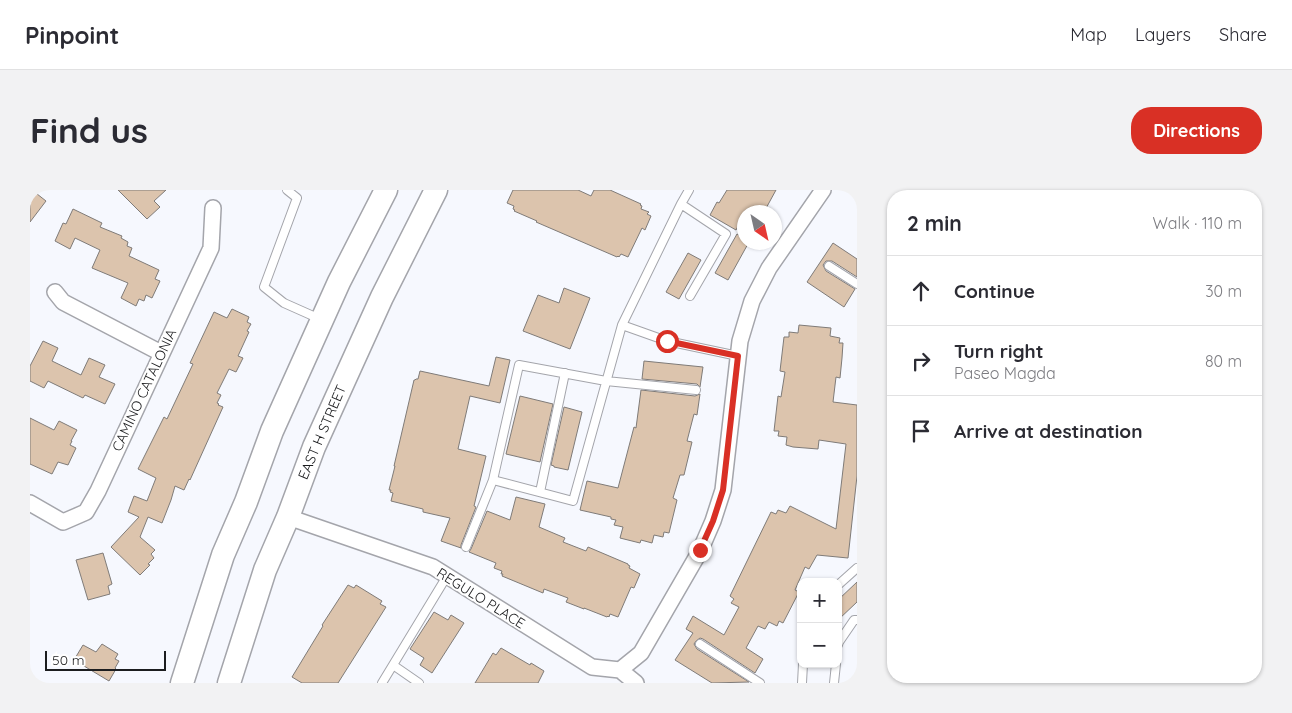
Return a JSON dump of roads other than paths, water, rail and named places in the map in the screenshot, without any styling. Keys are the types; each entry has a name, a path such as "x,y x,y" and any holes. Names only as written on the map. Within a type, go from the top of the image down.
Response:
{"main road":[{"path":"182,683 222,554 246,502 272,431 322,320 386,190"},
{"name":"EAST H STREET","path":"229,683 265,570 288,517 314,447 378,306 436,190"}],"street":[{"path":"636,683 620,670 641,652 700,550 713,521 723,490 740,341 752,302 768,268 823,190"},
{"name":"CAMINO CATALONIA","path":"30,503 64,522 86,512 98,491 211,248 213,208"},
{"path":"55,292 63,302 161,353"},
{"name":"REGULO PLACE","path":"288,517 434,568 592,667 620,670"}],"lane":[{"path":"287,190 299,194 264,287 284,303 322,320"},
{"path":"493,480 573,501 622,325 689,190"},
{"path":"681,204 726,234 690,296"},
{"path":"829,266 857,284"},
{"path":"622,325 667,341 738,356"},
{"path":"466,547 493,480 519,365 606,381 696,390"},
{"path":"540,492 566,373"},
{"path":"842,581 857,568"},
{"path":"382,683 447,576"},
{"path":"842,638 854,620 857,620"},
{"path":"700,644 760,683"},
{"path":"393,665 419,683"},
{"path":"802,683 803,668"},
{"path":"834,683 836,668"}]}
